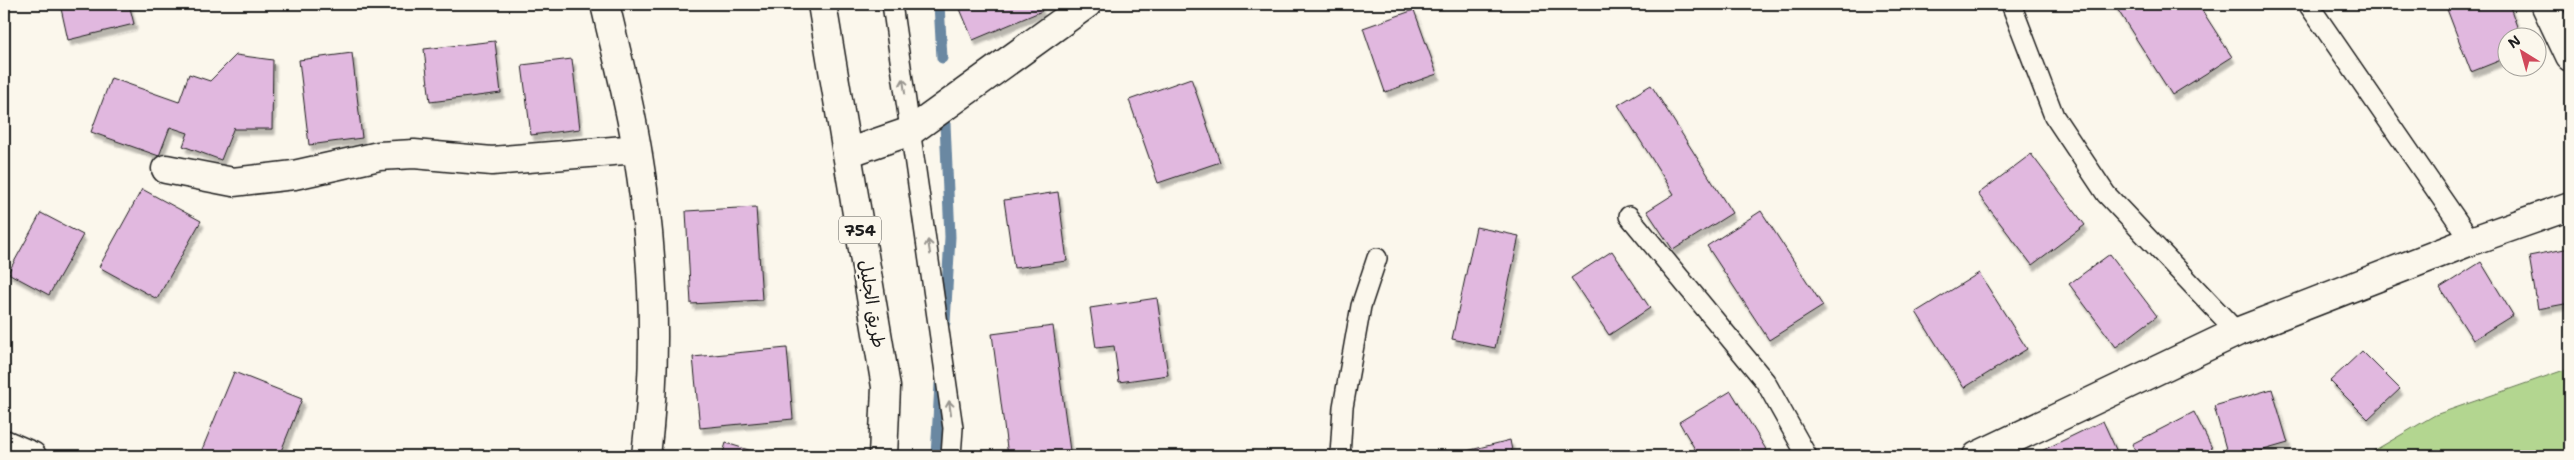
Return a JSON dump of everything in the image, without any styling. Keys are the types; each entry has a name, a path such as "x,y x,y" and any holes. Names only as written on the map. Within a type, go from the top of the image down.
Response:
{"street":[{"path":"605,4 637,149 653,289 652,409 646,456"},
{"name":"طريق الجليل","path":"822,4 886,387 883,456"},
{"path":"847,153 911,132 1087,4"},
{"path":"2545,4 2570,57"},
{"path":"166,169 233,182 294,175 380,156 414,154 492,161 637,149"},
{"path":"1977,456 2237,332 2471,241 2570,206"},
{"path":"4,444 32,456"}],"lane":[{"path":"892,4 953,428 951,456"},
{"path":"2011,4 2054,116 2106,194 2237,332"},
{"path":"2308,4 2471,241"},
{"path":"1629,216 1765,381 1808,456"},
{"path":"1340,456 1343,407 1361,306 1378,258"}],"green space":[{"path":"2570,368 2570,456 2365,456 2435,415"}],"building":[{"path":"60,4 129,4 134,24 68,40"},
{"path":"958,4 1039,4 1042,11 973,40"},
{"path":"2114,4 2198,4 2232,57 2172,95"},
{"path":"2445,4 2509,4 2517,28 2496,28 2496,62 2471,72"},
{"path":"1414,10 1437,74 1385,92 1363,28"},
{"path":"495,41 501,93 430,102 424,49"},
{"path":"352,53 362,138 309,145 299,60"},
{"path":"236,55 273,60 272,129 234,129 234,127 221,160 183,146 188,133 170,127 159,156 91,132 111,78 179,102 189,74 210,81"},
{"path":"572,59 580,129 531,135 522,65"},
{"path":"1191,78 1220,162 1158,183 1129,100"},
{"path":"1651,85 1732,213 1673,250 1647,211 1674,194 1618,105"},
{"path":"2031,154 2085,225 2032,265 1978,194"},
{"path":"142,189 201,221 157,299 99,267"},
{"path":"1058,192 1067,261 1014,268 1004,200"},
{"path":"756,207 762,300 691,304 686,211"},
{"path":"1761,211 1823,306 1769,340 1707,246"},
{"path":"41,213 83,235 49,295 8,273"},
{"path":"1476,227 1519,236 1495,348 1452,339"},
{"path":"2570,248 2570,303 2538,309 2529,256"},
{"path":"1612,251 1650,308 1609,335 1571,278"},
{"path":"2110,254 2157,316 2116,347 2069,284"},
{"path":"2481,262 2513,315 2473,340 2440,288"},
{"path":"1979,273 2027,349 1964,388 1916,312"},
{"path":"1157,298 1168,375 1119,382 1114,346 1096,348 1090,308"},
{"path":"1053,326 1070,451 1035,456 1008,456 992,334"},
{"path":"787,348 793,419 700,428 693,357"},
{"path":"2362,351 2400,389 2368,419 2330,381"},
{"path":"234,372 302,399 279,456 211,456 201,452"},
{"path":"2272,389 2288,443 2243,456 2228,456 2214,406"},
{"path":"1731,391 1770,456 1699,456 1679,422"},
{"path":"2194,412 2216,456 2138,456 2132,444"},
{"path":"2103,421 2119,456 2031,456"},
{"path":"1510,440 1513,456 1464,456 1463,452"},
{"path":"726,443 768,456 722,456"}],"waterway":[{"path":"939,4 942,58"},
{"path":"945,123 950,237 945,323"},
{"path":"936,456 940,384"}]}
